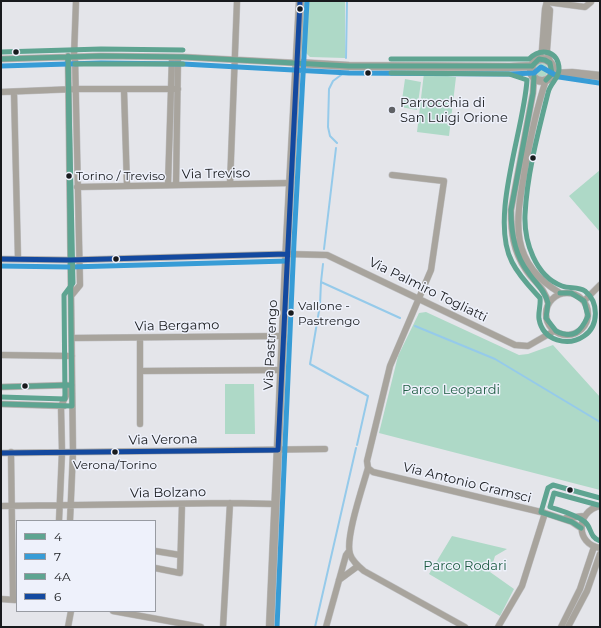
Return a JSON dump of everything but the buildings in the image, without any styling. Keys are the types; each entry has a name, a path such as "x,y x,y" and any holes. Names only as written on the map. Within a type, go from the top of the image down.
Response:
{"street":[{"path":"70,520 72,505 73,452 68,90 76,1"},
{"path":"230,184 237,1"},
{"name":"Via Pastrengo","path":"270,627 300,1"},
{"path":"547,3 585,7 591,2"},
{"path":"547,3 545,9 542,50 533,72 533,93 511,210 512,242 518,258 526,271 547,296 548,303 546,318 554,331 568,335 582,329 588,316 584,301 574,293 560,293 548,303"},
{"path":"547,3 550,10 547,50 550,70 531,136 518,212 517,228 520,246 526,258 543,281 560,293"},
{"path":"71,296 80,285 76,89 72,56"},
{"path":"1,59 72,56 178,57 349,66 510,67 533,72 542,80 550,70"},
{"path":"168,185 172,57"},
{"path":"176,185 178,57"},
{"path":"538,59 546,60 550,70"},
{"path":"550,70 600,76"},
{"path":"1,92 76,89 178,89"},
{"path":"124,90 127,186"},
{"path":"14,92 18,259"},
{"path":"392,175 444,181 431,270 420,298 403,332 390,366 367,461 368,468 350,538 349,551 358,566 381,581 465,627"},
{"name":"Via Treviso","path":"70,187 291,183"},
{"name":"Via Palmiro Togliatti","path":"1,259 80,260 321,254 334,257 515,345 528,346 554,331"},
{"path":"584,301 600,285"},
{"name":"Via Bergamo","path":"72,338 284,336"},
{"path":"140,338 140,424"},
{"path":"1,355 72,356"},
{"path":"140,371 282,370"},
{"path":"1,387 72,385"},
{"path":"59,520 62,452 61,406 72,385"},
{"path":"1,404 72,406"},
{"name":"Via Verona","path":"1,453 325,449"},
{"path":"1,599 15,600 12,452"},
{"name":"Via Antonio Gramsci","path":"368,468 373,472 546,513 572,522 581,528"},
{"path":"223,627 230,503"},
{"name":"Via Bolzano","path":"1,506 230,503 276,504"},
{"path":"156,568 180,573 182,504"},
{"path":"561,627 580,589 597,548 585,539 581,528 584,516 590,510 600,506"},
{"path":"498,627 522,586 546,513"},
{"name":"Via Antonio Gramsci","path":"561,518 584,516"},
{"path":"156,551 180,555"},
{"path":"326,627 346,555 349,551"},
{"path":"568,627 587,591 600,554"},
{"path":"340,580 358,566"},
{"path":"68,627 71,612"},
{"path":"118,612 201,627"}],"green space":[{"path":"303,1 345,1 345,58 310,57 301,48"},
{"path":"541,63 546,65 548,70 546,75 541,77 536,75 534,70 536,65"},
{"path":"424,73 456,77 449,136 417,132"},
{"path":"405,79 421,82 417,110 401,107"},
{"path":"600,170 600,232 569,196"},
{"name":"Parco Leopardi","path":"426,312 519,355 528,354 553,345 600,397 600,490 379,433 398,356 419,313"},
{"path":"225,384 254,384 255,434 225,434"},
{"name":"Parco Rodari","path":"452,536 507,549 495,556 490,572 514,589 500,616 429,574"}],"waterway":[{"path":"346,58 347,1"},
{"path":"337,143 330,136 328,127 329,89 333,81 345,72"},
{"path":"324,249 336,148"},
{"path":"323,264 321,282 400,318"},
{"path":"321,282 320,305 310,364 368,396 357,445"},
{"path":"415,326 495,359 600,422"},
{"path":"315,627 356,448"}],"transit line":[{"name":"6","path":"1,453 278,450 300,1"},
{"name":"7","path":"277,627 294,242 307,1"},
{"name":"4A","path":"1,52 101,49 183,50"},
{"name":"4A","path":"391,59 529,59 534,55 544,52 553,55 556,58 559,72 549,90 540,123 528,184 525,225 529,246 533,256 538,266 545,274 562,286 582,289 593,301 595,307 595,320 589,332 584,336 571,341 564,341 557,340 545,332 539,319 540,298 518,272 512,262 506,244 504,222 506,198 525,100 527,80 509,74 391,73"},
{"name":"4","path":"1,404 72,406 68,56"},
{"name":"4","path":"1,59 101,56 183,57 349,66 532,66"},
{"name":"4A","path":"1,397 65,399 64,295 73,283 68,57"},
{"name":"4","path":"532,66 539,59 550,63 552,74 546,80"},
{"name":"7","path":"1,66 101,63 183,64 349,73 510,74 534,73 541,67 559,77 599,83"},
{"name":"4A","path":"75,64 183,64"},
{"name":"4","path":"534,77 533,93 511,210 511,218 514,242 519,258 542,290 548,303"},
{"name":"6","path":"1,259 70,260 287,254"},
{"name":"7","path":"1,266 70,267 287,261"},
{"name":"4","path":"548,303 546,318 556,331 568,335 580,330 588,316 584,301 571,293 560,293"},
{"name":"4","path":"1,387 72,385"},
{"name":"4","path":"541,512 548,488 553,485 600,498"},
{"name":"4A","path":"598,505 554,493 550,507 581,519 587,524 592,535 600,541"},
{"name":"4","path":"541,512 572,522 581,528"}],"place":[{"name":"Parrocchia di San Luigi Orione","path":"392,110"},
{"name":"Torino / Treviso","path":"69,176"},
{"name":"Vallone - Pastrengo","path":"291,313"},
{"name":"Verona/Torino","path":"115,452"}]}
